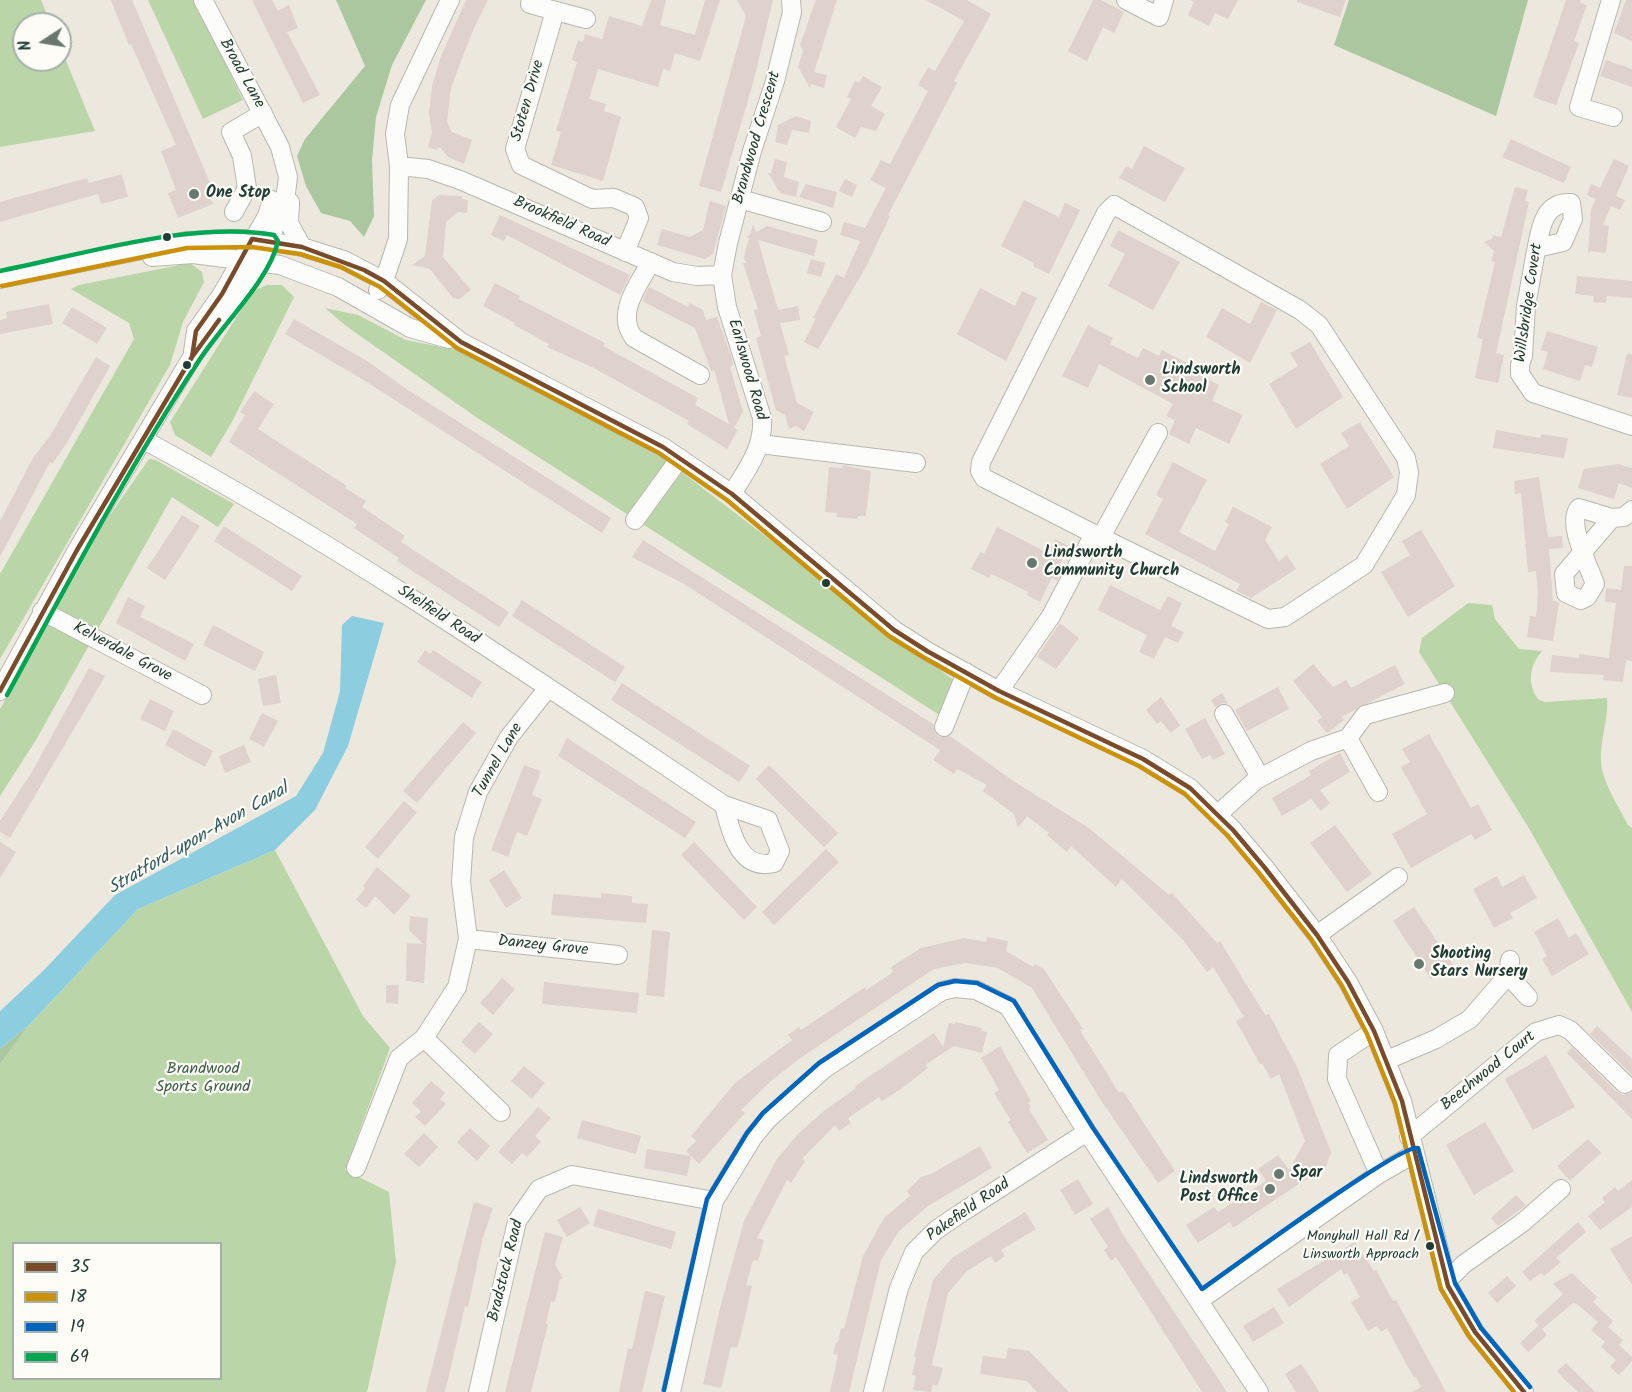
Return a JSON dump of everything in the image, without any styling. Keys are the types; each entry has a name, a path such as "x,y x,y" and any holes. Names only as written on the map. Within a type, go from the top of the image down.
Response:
{"street":[{"name":"Broad Lane","path":"203,0 280,147 292,191 289,223 302,247"},
{"path":"367,303 384,281 398,239 399,166 395,134 400,105 450,0"},
{"name":"Brandwood Crescent","path":"722,275 740,199 776,81 792,12 791,0"},
{"path":"1126,0 1159,17 1164,0"},
{"path":"1611,0 1579,107 1613,117"},
{"path":"530,4 586,19"},
{"name":"Stoten Drive","path":"555,11 515,149 516,158 521,165 592,199 614,198 635,207 639,218 625,252"},
{"path":"234,213 247,188 242,156 231,132 263,113"},
{"name":"Broad Lane","path":"192,357 196,331 222,294 267,216 279,175 280,147"},
{"name":"Brookfield Road","path":"399,166 428,169 460,180 673,272 697,276 722,275"},
{"name":"Broad Lane","path":"192,357 262,263 286,193 288,177"},
{"path":"740,199 822,222"},
{"name":"Willsbridge Covert","path":"1537,248 1563,242 1573,219 1571,203 1557,205 1545,214 1537,248 1526,306 1523,356 1520,365 1520,374 1526,386 1533,393 1632,426"},
{"path":"1114,205 1300,309 1319,325 1406,458 1409,472 1406,495 1364,565 1285,617 1268,619 1097,536 984,478 980,471 981,462 1106,213 1114,205"},
{"path":"0,279 186,241 246,250 262,263 280,265 307,273 410,328 461,342 563,393 680,458 732,494 894,630 999,691 1064,720 1169,774 1190,788 1265,868 1317,935 1348,982 1387,1060 1401,1101 1447,1281 1475,1332 1524,1392"},
{"path":"123,255 157,257 246,250 271,242 302,247 344,260 384,281 461,342"},
{"path":"651,262 628,303 626,315 629,332 634,339 700,375"},
{"name":"Earlswood Road","path":"722,275 727,307 762,418 763,434 760,444 732,494"},
{"path":"0,692 42,611 192,357"},
{"path":"999,691 1051,616 1158,433"},
{"name":"Shelfield Road","path":"144,440 274,512 548,688 724,806"},
{"path":"760,444 811,448 916,463"},
{"path":"635,520 680,458"},
{"path":"1612,518 1585,553 1574,526 1574,514 1579,508 1612,518 1624,517 1632,510"},
{"name":"Kelverdale Grove","path":"42,611 202,694"},
{"path":"944,727 966,672"},
{"name":"Tunnel Lane","path":"356,1168 399,1058 424,1038 457,987 468,939 461,882 464,837 478,792 509,737 548,688"},
{"path":"1217,815 1260,777 1311,750 1348,738 1365,715 1445,693"},
{"path":"1224,714 1260,777"},
{"path":"1348,738 1378,792"},
{"path":"1317,935 1398,877"},
{"name":"Danzey Grove","path":"468,939 618,954"},
{"path":"1387,1060 1436,1039 1470,1018 1509,968 1528,997"},
{"path":"670,1392 714,1201 753,1137 796,1092 824,1069 942,991 955,988 976,990 1008,1006 1259,1392"},
{"name":"Beechwood Court","path":"1412,1146 1536,1032 1558,1024 1570,1030 1625,1084"},
{"path":"1374,1031 1338,1054 1337,1079 1379,1174"},
{"path":"424,1038 501,1112"},
{"name":"Pakefield Road","path":"879,1391 899,1288 914,1252 936,1230 961,1212 1088,1132"},
{"path":"1200,1300 1379,1174 1412,1146"},
{"name":"Bradstock Road","path":"478,1392 517,1221 539,1189 572,1175 714,1201"},
{"path":"1447,1281 1464,1264 1522,1223 1561,1189"}],"green space":[{"path":"0,0 41,0 46,12 12,12 12,72 71,72 95,131 0,147"},
{"path":"148,0 195,0 243,100 203,119"},
{"path":"336,0 426,0 392,65 376,117 372,160 374,216 364,237 350,221 321,213 306,186 297,156 305,139 365,66"},
{"path":"1349,0 1528,0 1496,116 1334,45"},
{"path":"190,263 202,272 204,282 183,322 170,365 0,659 0,574 134,339 129,323 71,289 79,285"},
{"path":"267,285 282,285 294,297 232,422 211,457 175,435 170,422 253,291"},
{"path":"325,308 358,315 406,340 466,352 666,460 956,682 941,716 476,417 346,326"},
{"path":"149,459 156,460 234,504 218,527 172,497 36,740 0,796 0,709 103,525"},
{"path":"1468,603 1492,605 1495,619 1519,649 1542,651 1532,668 1531,675 1532,688 1539,700 1545,702 1607,698 1601,764 1611,793 1628,825 1632,828 1632,1012 1530,830 1419,652 1422,638"},
{"name":"Brandwood Sports Ground","path":"275,850 363,1016 390,1048 345,1170 389,1192 396,1262 367,1392 0,1392 0,1064 29,1025 138,909"},
{"path":"29,1025 0,1064 0,1049"}],"water":[{"path":"352,616 384,623 348,746 315,810 275,850 138,909 29,1025 0,1049 0,1011 43,971 115,895 296,796 323,753 340,691 342,625"}],"building":[{"path":"111,0 132,0 211,185 208,192 213,204 178,218 168,193 176,190 161,151 176,145 131,44 129,45"},
{"path":"252,0 272,0 278,11 289,5 298,28 287,32 320,95 303,103"},
{"path":"466,0 488,0 474,28 451,87 447,122 452,132 472,140 464,164 448,157 440,147 436,150 428,147 432,133 429,114 432,86 441,56"},
{"path":"651,0 666,0 660,25 695,35 705,0 720,0 700,61 675,53 670,71 663,69 658,87 598,69 589,99 606,104 604,111 621,117 603,181 551,165 561,132 556,131 577,62 572,60 578,40 583,42 585,34 602,39 609,16 642,26"},
{"path":"737,0 773,0 753,83 721,192 699,186 746,16"},
{"path":"816,0 837,0 814,72 827,75 824,88 811,84 810,88 798,67 803,51 800,45"},
{"path":"926,0 967,0 991,14 954,81 957,83 888,215 890,216 867,265 818,349 804,342 816,318 813,318 836,274 844,278 860,241 840,235 844,222 865,228 886,188 870,180 881,160 890,164 928,91 918,85 928,67 935,71 964,21"},
{"path":"1093,0 1101,0 1124,12 1114,33 1103,27 1087,61 1068,51"},
{"path":"1190,0 1238,0 1228,19 1215,13 1209,26 1188,15 1194,2"},
{"path":"1297,0 1346,0 1340,17 1297,2"},
{"path":"1566,0 1581,0 1580,3 1587,5 1574,41 1579,43 1556,105 1533,97"},
{"path":"1626,0 1632,0 1632,41 1614,33"},
{"path":"1606,60 1632,69 1632,87 1600,76"},
{"path":"863,76 882,87 871,106 885,114 876,131 861,127 855,138 836,127 851,99 847,97 855,81 859,83"},
{"path":"796,116 811,121 809,133 792,130 787,145 775,142 778,127 776,126"},
{"path":"1511,139 1571,167 1564,183 1502,157"},
{"path":"1144,146 1185,168 1165,202 1119,178 1126,166 1132,169"},
{"path":"775,159 787,162 784,177 799,182 796,197 780,193 768,173 771,173"},
{"path":"1614,159 1629,166 1616,196 1625,200 1620,210 1611,206 1603,225 1609,226 1606,253 1591,251 1588,254 1591,209 1596,199 1587,195 1591,184 1600,188"},
{"path":"122,174 128,197 101,204 98,194 0,222 0,202 87,178 89,183"},
{"path":"845,179 857,185 852,197 839,191"},
{"path":"806,184 837,192 833,208 799,197"},
{"path":"1515,187 1528,190 1525,201 1529,202 1496,353 1504,355 1498,383 1475,378 1483,339 1477,338 1495,262 1491,261 1494,251 1484,242 1492,239 1493,235 1501,237"},
{"path":"439,195 462,196 462,199 468,200 467,213 458,212 446,222 443,257 471,290 460,299 453,298 430,269 412,265 425,256 432,200"},
{"path":"1024,200 1059,217 1065,203 1080,210 1049,274 1033,266 1034,263 1001,246"},
{"path":"710,201 726,206 713,254 705,259 657,245 662,229 690,237 703,230"},
{"path":"500,215 630,275 620,295 507,235 504,241 491,235"},
{"path":"753,224 756,232 767,226 818,240 814,256 758,240 778,310 798,306 800,320 780,323 789,355 784,356 797,403 814,412 804,431 796,426 789,429 785,415 776,410 756,338 761,336 754,310 758,309 743,263 746,263 744,257 749,238 746,237 750,235"},
{"path":"1118,230 1180,262 1153,310 1108,286 1125,254 1110,246"},
{"path":"811,259 825,263 821,277 807,273"},
{"path":"1577,276 1632,281 1632,298 1607,296 1606,303 1593,302 1594,296 1575,294"},
{"path":"495,283 520,296 519,299 605,343 603,346 698,398 695,405 729,424 714,369 712,373 695,328 642,301 649,287 688,307 690,303 703,310 706,320 717,317 732,359 733,365 730,367 743,412 734,428 738,430 727,449 687,424 689,421 594,368 547,347 549,344 483,306"},
{"path":"980,288 1015,306 1022,291 1037,298 1006,361 957,334"},
{"path":"1261,302 1277,310 1250,363 1206,337 1222,308 1250,324"},
{"path":"49,304 53,324 0,334 0,320 7,318 6,312"},
{"path":"72,307 107,328 97,344 62,323"},
{"path":"294,319 367,361 408,390 611,518 602,533 362,379 285,334"},
{"path":"1088,325 1113,338 1110,344 1138,358 1143,348 1159,356 1162,350 1195,367 1192,371 1219,385 1212,401 1243,415 1229,444 1196,428 1189,444 1169,434 1175,420 1166,416 1173,404 1099,364 1088,388 1062,376"},
{"path":"1547,331 1598,347 1592,367 1585,365 1580,381 1543,369 1548,352 1541,350"},
{"path":"1310,342 1343,397 1296,429 1269,384 1298,366 1290,353"},
{"path":"1627,354 1632,354 1632,398 1617,395"},
{"path":"96,357 110,366 68,441 52,464 50,462 0,557 0,521 33,458 50,436"},
{"path":"254,391 274,404 258,429 347,486 345,488 366,501 362,507 405,536 401,542 509,612 499,627 397,561 399,558 354,528 357,524 229,442 245,415 240,412"},
{"path":"1360,422 1394,477 1347,509 1320,464 1349,446 1341,433"},
{"path":"1496,430 1540,438 1541,434 1568,438 1564,458 1493,448"},
{"path":"1173,462 1207,480 1179,532 1215,551 1229,524 1225,522 1233,507 1272,527 1265,540 1279,561 1287,555 1296,569 1251,598 1237,591 1240,584 1145,534 1163,499 1156,495"},
{"path":"1618,464 1632,468 1632,488 1619,483 1614,499 1578,488 1584,469"},
{"path":"843,465 871,471 866,516 858,516 857,519 836,517 837,513 825,512 829,467 842,468"},
{"path":"1539,477 1548,537 1562,536 1563,548 1549,549 1553,601 1559,602 1553,641 1527,637 1530,616 1536,617 1538,594 1536,571 1528,572 1521,493 1515,494 1514,481"},
{"path":"182,515 200,526 165,580 147,568"},
{"path":"224,526 302,576 292,591 214,541"},
{"name":"Lindsworth Community Church","path":"997,527 1048,553 1055,539 1069,546 1058,568 1062,570 1057,581 1052,578 1040,602 1027,595 1028,592 998,577 991,574 989,578 971,569 980,552 984,554"},
{"path":"1421,530 1455,586 1408,617 1381,572 1410,555 1402,541"},
{"path":"643,540 933,724 935,733 939,737 950,736 1015,782 1089,828 1169,895 1172,893 1217,943 1220,941 1265,1015 1269,1014 1297,1067 1331,1152 1326,1166 1233,1228 1230,1222 1198,1243 1186,1225 1214,1207 1218,1212 1266,1181 1258,1169 1278,1155 1289,1170 1305,1141 1279,1074 1271,1079 1262,1063 1260,1064 1236,1021 1244,1017 1213,967 1207,972 1183,940 1122,879 1116,887 1071,846 1067,852 1047,835 1049,833 1027,816 1018,828 1014,814 983,791 987,785 957,769 954,774 933,760 940,750 684,584 632,557"},
{"path":"1624,566 1632,566 1632,661 1626,660 1623,682 1603,680 1604,675 1550,672 1552,655 1579,658 1579,654 1609,658 1616,603 1605,602 1606,588 1621,590"},
{"path":"1110,585 1160,610 1168,596 1182,603 1171,626 1184,632 1178,643 1165,637 1154,659 1139,652 1147,635 1098,610"},
{"path":"128,597 145,606 140,617 194,644 185,661 116,623"},
{"path":"522,600 625,667 615,682 512,616"},
{"path":"1060,623 1079,638 1056,669 1037,657"},
{"path":"213,625 264,652 255,671 203,645"},
{"path":"425,650 430,654 433,650 482,682 472,698 417,662"},
{"path":"1313,664 1333,687 1346,680 1351,688 1395,665 1405,684 1341,717 1344,720 1327,733 1317,721 1322,717 1293,681"},
{"path":"89,668 105,676 10,838 0,832 0,821 33,770"},
{"path":"276,675 281,703 263,706 258,679"},
{"path":"622,683 750,766 739,782 611,700"},
{"path":"1278,687 1289,709 1247,731 1235,710"},
{"path":"1222,693 1228,704 1223,703 1215,707 1211,700"},
{"path":"1161,697 1180,725 1171,733 1161,721 1157,724 1146,710"},
{"path":"150,699 174,711 165,731 140,719"},
{"path":"262,713 278,721 264,747 249,739"},
{"path":"1205,718 1225,754 1213,760 1210,755 1202,759 1185,729"},
{"path":"463,722 476,733 417,803 403,791"},
{"path":"173,729 213,751 205,767 165,745"},
{"path":"1429,734 1471,808 1478,804 1492,830 1475,840 1471,834 1411,868 1392,834 1427,814 1401,767 1410,762 1402,749"},
{"path":"567,738 696,822 685,838 558,756"},
{"path":"244,745 251,762 225,773 219,756"},
{"path":"1340,753 1350,772 1320,790 1330,803 1321,811 1311,799 1282,816 1272,798 1311,775 1309,771"},
{"path":"524,765 541,771 532,795 542,799 527,836 517,832 508,857 491,850"},
{"path":"769,765 838,833 824,847 756,779"},
{"path":"404,801 417,812 378,859 365,847"},
{"path":"1335,825 1372,874 1347,892 1310,843"},
{"path":"0,842 16,852 0,878"},
{"path":"694,842 757,907 744,920 681,855"},
{"path":"826,849 839,862 774,925 762,912"},
{"path":"377,867 411,896 394,915 375,896 366,908 356,900"},
{"path":"504,870 522,898 506,908 489,880"},
{"path":"1524,875 1537,898 1510,913 1513,918 1494,928 1473,889 1497,876 1502,887"},
{"path":"601,893 632,896 632,903 648,904 646,923 551,915 553,894 601,898"},
{"path":"1414,907 1453,965 1431,979 1393,921"},
{"path":"410,916 428,918 424,983 406,981 407,943 423,944 409,930"},
{"path":"1558,918 1569,938 1576,933 1589,954 1552,976 1542,959 1547,956 1534,932"},
{"path":"652,930 670,932 664,997 646,995"},
{"path":"987,937 1008,941 1006,951 1033,967 1035,964 1044,969 1083,1029 1080,1030 1119,1093 1123,1091 1175,1171 1158,1183 1100,1099 1032,988 998,968 965,963 934,969 799,1059 771,1081 741,1110 745,1113 699,1164 686,1151 696,1141 691,1136 735,1083 792,1040 788,1035 799,1027 801,1030 865,987 866,990 893,972 891,967 921,948 964,938 986,942"},
{"path":"502,978 515,989 493,1015 480,1003"},
{"path":"544,982 639,993 637,1013 542,1004"},
{"path":"386,985 399,985 398,1004 386,1003"},
{"path":"479,1022 493,1034 475,1054 461,1042"},
{"path":"955,1022 982,1028 981,1031 987,1032 982,1053 954,1046 925,1065 928,1068 901,1089 882,1101 879,1097 848,1118 851,1123 839,1131 835,1125 802,1159 805,1161 791,1183 787,1180 757,1238 764,1240 758,1261 753,1260 746,1285 752,1286 741,1334 737,1348 731,1347 721,1388 703,1384 721,1304 744,1221 777,1159 798,1134 825,1110 856,1088 855,1086 934,1033 943,1047 949,1023 955,1024"},
{"path":"1597,1026 1632,1059 1632,1075 1590,1034"},
{"path":"1000,1046 1031,1101 1028,1103 1031,1107 1029,1109 1048,1140 1027,1153 1008,1122 1011,1120 994,1093 999,1090 981,1058"},
{"path":"1572,1047 1617,1092 1623,1095 1632,1093 1632,1119 1567,1053"},
{"path":"1546,1055 1575,1107 1533,1130 1505,1079"},
{"path":"524,1066 545,1083 532,1099 511,1081"},
{"path":"431,1081 445,1093 440,1099 446,1104 425,1126 415,1117 421,1111 412,1103"},
{"path":"538,1107 551,1118 535,1136 541,1142 527,1157 522,1153 512,1164 498,1152"},
{"path":"582,1120 641,1136 636,1154 577,1138"},
{"path":"1485,1122 1514,1171 1474,1195 1446,1145"},
{"path":"470,1128 490,1146 477,1161 457,1142"},
{"path":"424,1133 438,1147 419,1167 404,1154"},
{"path":"1588,1139 1601,1153 1570,1181 1557,1166"},
{"path":"980,1146 992,1168 928,1206 899,1231 881,1260 849,1392 830,1392 838,1355 833,1354 836,1342 838,1342 841,1328 844,1329 863,1256 884,1218 910,1196 907,1191 921,1177 931,1174"},
{"path":"647,1149 691,1156 687,1176 644,1168"},
{"path":"1078,1179 1093,1204 1075,1215 1060,1190"},
{"path":"1632,1180 1632,1207 1600,1230 1588,1216 1605,1202 1602,1198 1615,1187 1618,1191"},
{"path":"1516,1195 1526,1205 1498,1226 1491,1218"},
{"path":"474,1202 493,1208 482,1241 468,1307 465,1306 445,1392 426,1392"},
{"path":"580,1207 590,1223 567,1237 557,1220"},
{"path":"1108,1207 1122,1233 1227,1392 1202,1392 1116,1257 1111,1261 1104,1250 1108,1247 1090,1219"},
{"path":"598,1209 676,1232 671,1249 593,1226"},
{"path":"1025,1212 1036,1229 1001,1250 1005,1256 995,1263 991,1256 967,1271 948,1293 932,1365 943,1368 938,1386 933,1384 931,1392 913,1390 916,1376 912,1375 916,1357 914,1357 933,1280 952,1258"},
{"path":"1578,1222 1586,1232 1556,1258 1561,1262 1544,1276 1541,1273 1530,1281 1522,1272"},
{"path":"545,1232 563,1237 555,1264 563,1278 560,1279 555,1302 551,1301 546,1324 548,1324 531,1392 505,1392"},
{"path":"1632,1236 1632,1285 1610,1249"},
{"path":"1355,1242 1374,1271 1376,1270 1393,1301 1396,1300 1446,1392 1412,1392 1421,1387 1416,1377 1414,1378 1387,1328 1381,1332 1377,1326 1368,1331 1351,1302 1360,1297 1347,1273 1344,1275 1341,1269 1289,1307 1277,1289"},
{"path":"1572,1273 1597,1297 1593,1302 1613,1321 1608,1327 1623,1340 1619,1345 1632,1357 1632,1361 1619,1375 1610,1367 1616,1360 1601,1347 1605,1342 1591,1330 1598,1322 1577,1304 1573,1303 1542,1329 1547,1335 1528,1352 1520,1343 1539,1325 1534,1321 1563,1294 1553,1284"},
{"path":"1507,1276 1516,1286 1497,1303 1488,1293"},
{"path":"645,1291 665,1296 642,1392 619,1392 628,1348 632,1349"},
{"path":"1274,1307 1284,1323 1253,1342 1243,1326"},
{"path":"1008,1348 1029,1351 1069,1392 1037,1392 1027,1381 980,1374 983,1356 1006,1359"},
{"path":"1566,1363 1595,1392 1578,1392 1565,1380 1557,1371"},
{"path":"1301,1364 1319,1392 1296,1392 1285,1374"}],"transit line":[{"name":"69","path":"0,271 137,241 209,232 274,235 278,241 273,256 255,287 207,348 147,443 7,695"},
{"name":"35","path":"192,357 196,331 222,294 252,239 302,247 364,270 384,281 461,342 663,447 732,494 894,630 927,651 999,691 1143,759 1190,788 1233,830 1265,868 1317,935 1348,982 1374,1031 1402,1101 1448,1286 1475,1332 1524,1392"},
{"name":"18","path":"2,286 187,248 252,247 300,254 341,267 380,287 457,348 659,453 727,500 889,636 996,698 1139,766 1185,794 1227,835 1259,873 1311,939 1342,986 1367,1034 1395,1103 1441,1289 1469,1336 1514,1392"},
{"name":"35","path":"0,691 77,550 192,357 219,320"},
{"name":"19","path":"664,1390 707,1199 747,1133 763,1113 819,1063 938,985 955,981 977,983 1014,1001 1093,1128 1202,1289 1349,1185 1405,1152 1418,1148 1455,1283 1481,1328 1530,1387"}],"place":[{"name":"One Stop","path":"194,194"},
{"name":"Lindsworth School","path":"1150,380"},
{"name":"Lindsworth Community Church","path":"1032,563"},
{"name":"Shooting Stars Nursery","path":"1419,964"},
{"name":"Spar","path":"1279,1174"},
{"name":"Lindsworth Post Office","path":"1270,1189"},
{"name":"Monyhull Hall Rd / Linsworth Approach","path":"1430,1246"}],"water label":[{"name":"Stratford-upon-Avon Canal","path":"199,840"}]}
